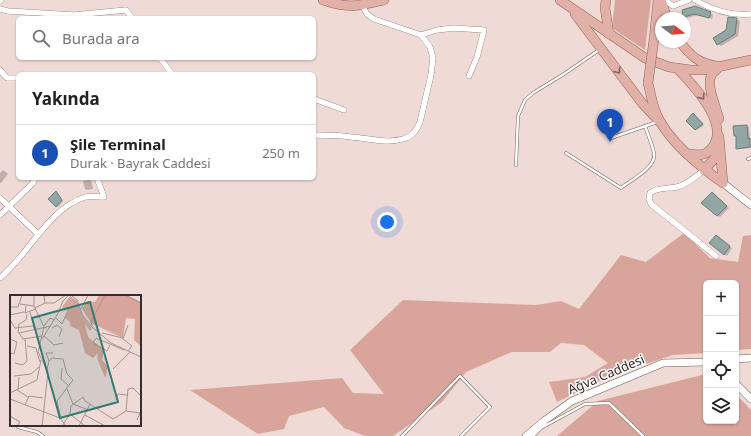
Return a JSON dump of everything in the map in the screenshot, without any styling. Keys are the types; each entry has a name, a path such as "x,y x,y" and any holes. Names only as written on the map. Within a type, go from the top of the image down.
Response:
{"main road":[{"path":"323,0 342,6 362,5 384,0"},
{"path":"560,0 645,58 677,68 691,70 703,70 751,60"},
{"path":"659,0 664,12"},
{"path":"659,0 648,83 659,121"},
{"path":"592,23 600,16 605,4"},
{"path":"605,4 609,34"},
{"path":"569,6 642,103 704,170 723,183"},
{"path":"685,48 695,59 704,64 719,67"},
{"path":"719,67 711,75 710,84 711,93 719,118 723,183"},
{"path":"677,68 697,89 708,105 714,119 716,129 715,142 710,151 703,156 688,154"},
{"path":"704,170 715,158 720,144"}],"street":[{"path":"665,0 673,6 689,0"},
{"path":"695,0 722,11 734,14 751,14"},
{"path":"316,135 338,135 384,141 402,140 412,134 420,122 433,62 432,51 420,35 374,19 367,14 362,5"},
{"path":"0,9 8,11 74,15 126,10 130,16"},
{"path":"420,35 437,30 454,28 484,30 477,57 469,76"},
{"path":"162,60 170,72"},
{"path":"0,70 7,78"},
{"path":"0,81 7,78 16,78"},
{"path":"316,100 344,110"},
{"path":"704,170 690,182 678,186 653,190 650,193 649,199 651,204 716,256"},
{"path":"0,215 33,183 34,180"},
{"path":"0,278 17,262 38,234 68,206 86,197 104,197 98,180"},
{"path":"723,183 751,204"},
{"path":"0,198 38,234"},
{"path":"739,360 751,358"},
{"name":"Ağva Caddesi","path":"526,436 572,401 607,386 663,363 703,362"},
{"path":"739,387 751,399"}],"lane":[{"path":"516,165 518,116 525,100 533,93 601,49"},
{"path":"611,138 659,121"},
{"path":"566,152 621,188 651,166 654,160 654,153 644,126"},
{"path":"402,436 460,376 490,407 461,436"},
{"path":"533,436 541,428 585,404 609,403 643,436"},
{"path":"18,427 37,432 43,436"}],"shaded area":[{"path":"615,0 651,0 645,50 612,28"},
{"path":"684,233 710,258 738,262 743,236 751,235 751,349 739,350 739,280 703,280 703,353 673,355 612,375 557,402 549,382 585,377 608,363 584,345 561,343 550,352 512,352 466,372 442,402 393,436 365,436 344,428 324,407 289,416 284,429 258,434 190,390 342,378 353,393 384,394 350,350 403,300 536,305 561,301 579,309 621,255 646,262"},
{"path":"703,375 703,424 739,424 739,397 751,410 751,436 557,436 598,401"}],"building":[{"path":"695,6 711,12 709,18 694,14 691,15 691,12 682,12 682,10"},
{"path":"728,17 737,18 735,34 717,45 713,38 726,30"},
{"path":"693,113 703,124 695,130 686,121"},
{"path":"747,125 748,139 750,138 750,147 736,149 736,136 734,136 733,126"},
{"path":"56,191 62,200 56,207 48,199"},
{"path":"712,192 727,206 717,216 701,203"},
{"path":"716,235 730,246 724,255 709,243"}],"place":[{"name":"Şile Terminal","path":"610,142"}]}
